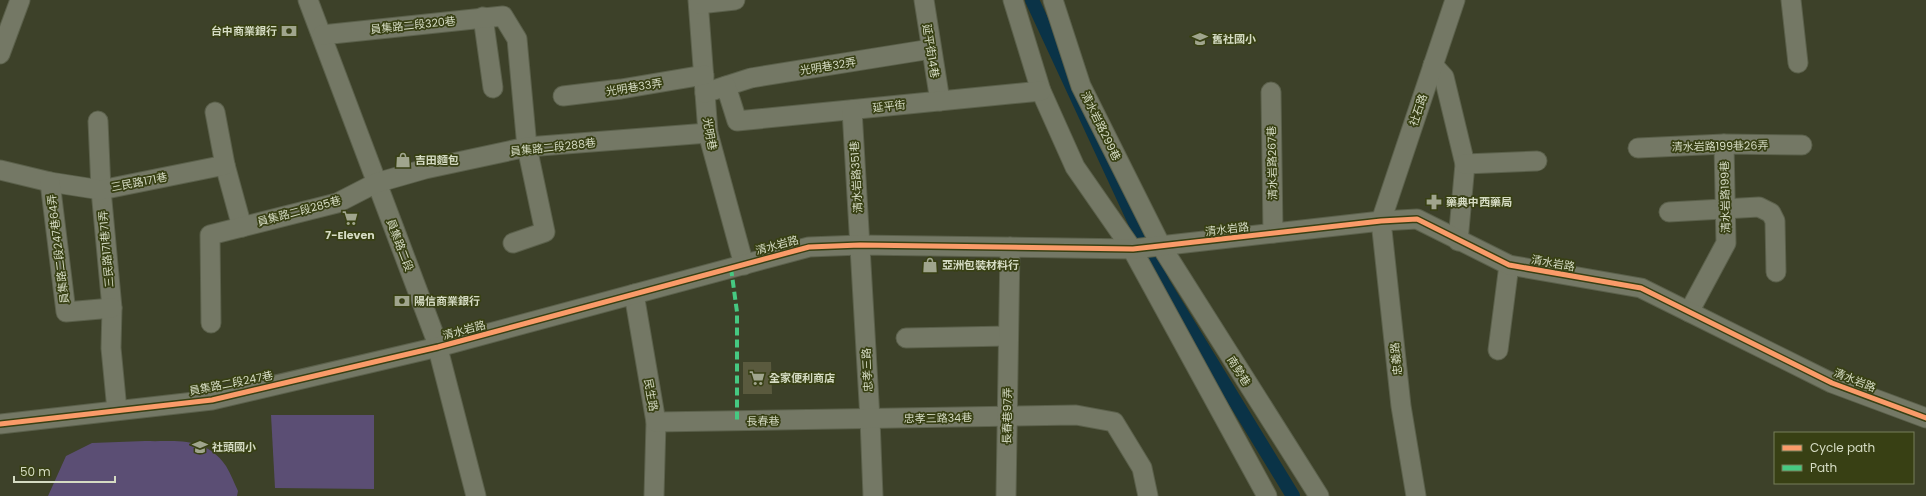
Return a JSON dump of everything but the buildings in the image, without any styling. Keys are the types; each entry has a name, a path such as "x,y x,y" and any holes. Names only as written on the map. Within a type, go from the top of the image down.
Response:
{"street":[{"path":"0,54 20,0"},
{"name":"員集路二段","path":"308,0 438,347 476,496"},
{"path":"698,2 735,0"},
{"name":"延平街14巷","path":"924,0 940,101"},
{"path":"1013,0 1041,91 1075,167 1132,249 1267,496"},
{"name":"清水岩路299巷","path":"1053,0 1081,86 1160,246"},
{"name":"社石路","path":"1381,221 1455,0"},
{"path":"1791,0 1798,62"},
{"name":"光明巷","path":"698,2 708,133 744,265"},
{"name":"員集路二段320巷","path":"322,35 503,16 517,39 528,148"},
{"path":"483,17 493,88"},
{"name":"光明巷32弄","path":"705,93 751,78 931,49"},
{"path":"1433,65 1444,77 1465,164 1458,241"},
{"name":"光明巷33弄","path":"563,96 622,90 704,75"},
{"name":"延平街","path":"726,86 737,121 1041,91"},
{"name":"清水岩路267巷","path":"1271,92 1273,233"},
{"name":"清水岩路351巷","path":"852,110 860,245"},
{"path":"215,112 225,165 242,227"},
{"name":"三民路171巷71弄","path":"98,121 101,190 112,308"},
{"name":"員集路二段288巷","path":"376,183 425,169 528,148 708,133"},
{"name":"清水岩路199巷26弄","path":"1638,148 1724,144 1802,145"},
{"name":"清水岩路199巷","path":"1689,312 1726,244 1724,144"},
{"path":"513,243 545,232 528,148"},
{"path":"1465,164 1537,161"},
{"name":"三民路171巷","path":"0,170 50,182 101,190 225,165"},
{"name":"員集路二段247巷64弄","path":"50,182 66,312 112,308"},
{"name":"員集路二段285巷","path":"211,323 210,235 337,203 376,183"},
{"path":"1670,212 1759,208 1770,213 1775,221 1776,272"},
{"name":"清水岩路","path":"438,347 809,247 860,245 1132,249 1381,221 1416,219 1509,265 1641,288 1832,383 1926,418"},
{"name":"忠義路","path":"1381,221 1401,406 1416,496"},
{"name":"忠孝三路","path":"860,245 873,496"},
{"name":"南勢巷","path":"1160,246 1319,496"},
{"name":"長春巷97弄","path":"1006,496 1006,417 1010,247"},
{"path":"1498,350 1509,265"},
{"name":"民生路","path":"634,294 656,422 654,496"},
{"path":"112,308 112,348 117,410"},
{"path":"906,338 1008,336"},
{"name":"員集路二段247巷","path":"0,424 212,400 438,347"},
{"name":"忠孝三路34巷","path":"870,419 1076,415 1114,422 1142,468 1148,496"},
{"name":"長春巷","path":"656,422 870,419"}],"shaded area":[{"path":"271,415 374,415 374,489 275,488"},
{"path":"179,441 200,445 209,450 218,456 226,466 238,491 237,496 48,496 66,456 92,443"}],"waterway":[{"path":"1032,0 1163,283 1293,496"}],"marked path":[{"path":"731,268 737,312 737,421"}],"cycle path":[{"path":"0,424 212,400 438,347 809,247 860,245 1133,249 1381,221 1417,219 1509,265 1641,288 1832,383 1926,418"}],"place":[{"name":"台中商業銀行","path":"289,31"},
{"name":"舊社國小","path":"1200,39"},
{"name":"吉田麵包","path":"403,160"},
{"name":"藥典中西藥局","path":"1434,202"},
{"name":"7-Eleven","path":"350,218"},
{"name":"亞洲包裝材料行","path":"930,265"},
{"name":"陽信商業銀行","path":"402,301"},
{"name":"全家便利商店","path":"757,378"},
{"name":"社頭國小","path":"200,447"}]}
